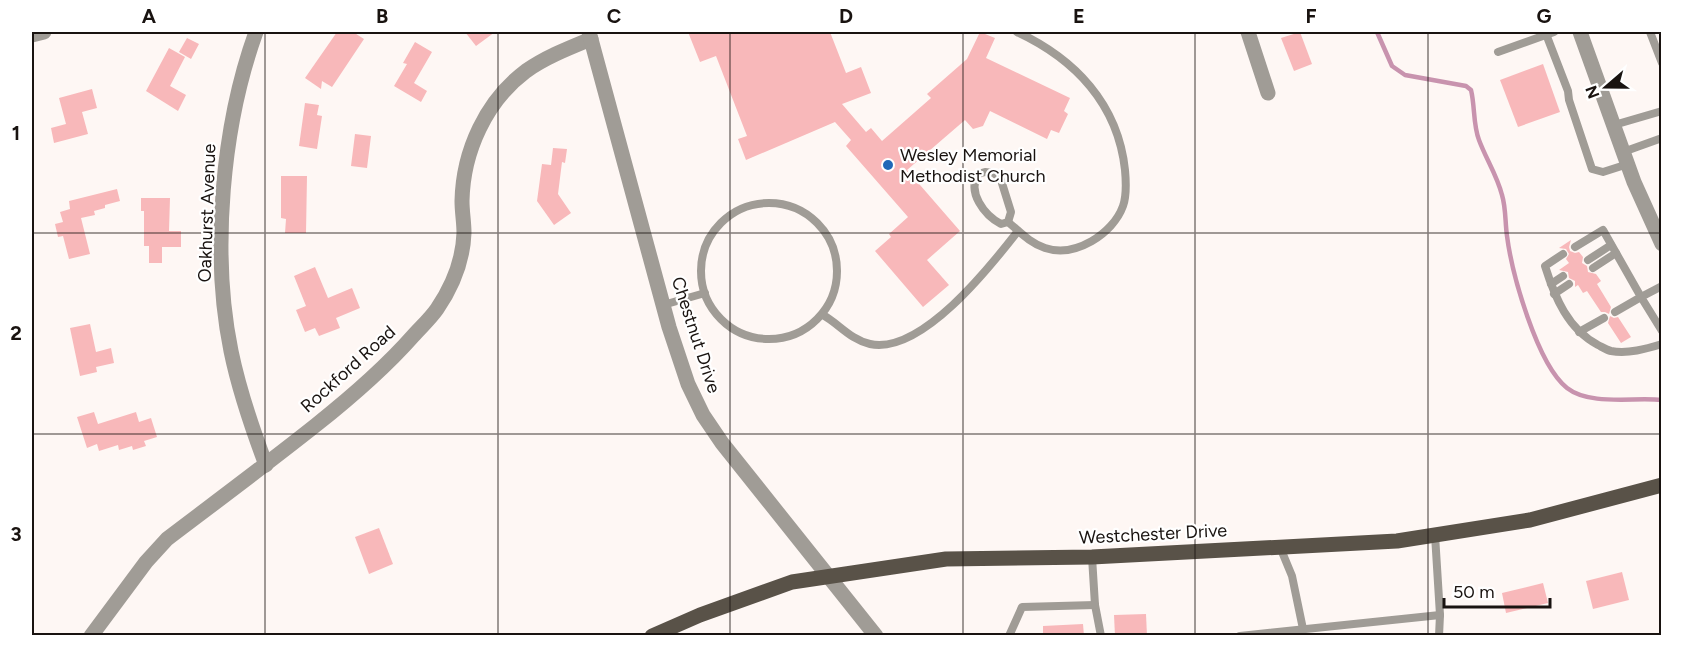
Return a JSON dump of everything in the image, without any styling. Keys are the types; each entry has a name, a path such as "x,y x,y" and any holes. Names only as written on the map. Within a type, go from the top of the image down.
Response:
{"main road":[{"name":"Westchester Drive","path":"652,636 700,615 792,582 830,576 946,559 1092,558 1397,541 1530,520 1662,485"}],"street":[{"path":"32,34 44,32"},
{"name":"Oakhurst Avenue","path":"255,32 244,62 228,143 223,228 223,277 231,351 250,423 266,465"},
{"path":"1248,32 1268,93"},
{"path":"1580,32 1625,158 1662,244"},
{"name":"Rockford Road","path":"91,636 146,562 168,539 266,465 349,398 388,364 436,310 451,285 460,258 464,234 462,201 464,173 472,145 484,119 501,94 526,71 590,35"},
{"name":"Chestnut Drive","path":"590,35 663,305 688,384 703,415 722,443 876,636"}],"lane":[{"path":"1008,222 1028,240 1047,249 1072,249 1095,239 1115,222 1124,205 1126,185 1124,159 1114,126 1100,97 1078,71 1058,55 1017,32"},
{"path":"1650,32 1662,63"},
{"path":"1498,52 1550,33 1592,169 1603,172 1662,138"},
{"path":"1614,125 1662,111"},
{"path":"994,173 1001,180 1011,212 1008,222 1001,224 995,221 978,201 974,192 974,182 978,174 994,173"},
{"path":"766,202 782,204 804,212 822,227 835,252 838,271 834,294 823,315 807,329 787,338 765,340 744,336 725,324 711,308 705,292 701,266 706,244 718,226 736,211 750,205 766,202"},
{"path":"1575,247 1603,230 1662,331"},
{"path":"823,315 851,336 870,344 891,344 904,341 967,292 1018,231"},
{"path":"1590,264 1614,249"},
{"path":"1563,254 1545,266 1554,294 1584,337 1610,351 1641,351 1662,344"},
{"path":"1551,284 1563,276"},
{"path":"1554,294 1569,284"},
{"path":"1615,312 1662,286"},
{"path":"663,305 705,292"},
{"path":"1579,332 1604,318"},
{"path":"1435,535 1440,635"},
{"path":"1280,547 1292,576 1303,629"},
{"path":"1092,558 1095,604 1101,636"},
{"path":"1009,636 1022,607 1095,604"},
{"path":"1240,636 1440,615"}],"building":[{"path":"337,32 353,32 364,39 332,87 322,81 321,89 305,78"},
{"path":"465,32 495,32 476,46"},
{"name":"Wesley Memorial Methodist Church","path":"688,32 830,32 846,73 861,67 871,93 842,104 866,132 871,128 882,141 931,98 927,94 967,59 980,32 995,38 986,58 1070,98 1064,111 1068,114 1059,133 1051,130 1047,139 990,111 983,126 973,129 965,120 907,170 960,231 927,260 949,285 923,307 875,251 908,217 846,146 851,140 835,122 746,160 738,139 747,136 716,56 700,62"},
{"path":"1300,32 1312,64 1294,71 1281,38"},
{"path":"187,38 199,44 191,59 179,52"},
{"path":"415,42 432,52 414,83 427,91 421,102 394,86 407,64 403,63"},
{"path":"169,48 185,57 170,86 186,95 178,111 146,91"},
{"path":"1543,64 1560,112 1518,127 1500,80"},
{"path":"92,89 97,108 82,112 88,134 54,143 51,128 66,124 59,98"},
{"path":"305,103 319,105 317,115 322,116 317,149 299,146"},
{"path":"355,134 371,136 367,168 351,166"},
{"path":"553,148 567,149 565,163 562,162 558,194 571,213 554,225 537,201 542,164 551,165"},
{"path":"281,176 307,176 306,233 285,233 286,219 281,218"},
{"path":"117,189 120,201 94,211 95,215 81,218 90,254 69,259 63,236 58,237 55,224 63,222 60,212 70,209 69,201"},
{"path":"141,198 170,198 169,231 181,231 181,247 162,247 162,263 149,263 149,246 144,246 144,211 141,211"},
{"path":"1571,240 1570,251 1579,252 1588,272 1596,274 1601,281 1597,284 1611,307 1609,314 1601,312 1587,291 1583,293 1578,285 1575,287 1575,281 1569,278 1568,272 1559,270 1569,263 1566,259 1569,254 1566,249 1559,248"},
{"path":"315,267 328,298 352,288 360,308 336,318 340,328 319,336 315,328 305,332 296,310 306,306 294,276"},
{"path":"1610,316 1618,317 1631,337 1621,343 1608,323"},
{"path":"90,324 96,352 111,348 114,363 96,367 97,372 80,376 70,328"},
{"path":"94,412 98,424 136,412 139,422 151,418 157,437 144,441 146,446 133,450 132,446 119,450 118,445 99,451 97,444 87,448 77,417"},
{"path":"379,528 393,564 369,574 355,537"},
{"path":"1622,572 1629,600 1593,609 1586,581"},
{"path":"1543,583 1548,603 1506,613 1502,593"},
{"path":"1146,614 1147,636 1115,636 1114,615"},
{"path":"1083,624 1084,636 1043,636 1043,626"}],"waterway":[{"path":"1377,32 1392,66 1405,75 1466,86 1471,90 1477,134 1503,200 1507,236 1520,294 1536,339 1556,376 1567,388 1588,397 1613,400 1662,400"}],"place":[{"name":"Wesley Memorial Methodist Church","path":"888,165"}]}
